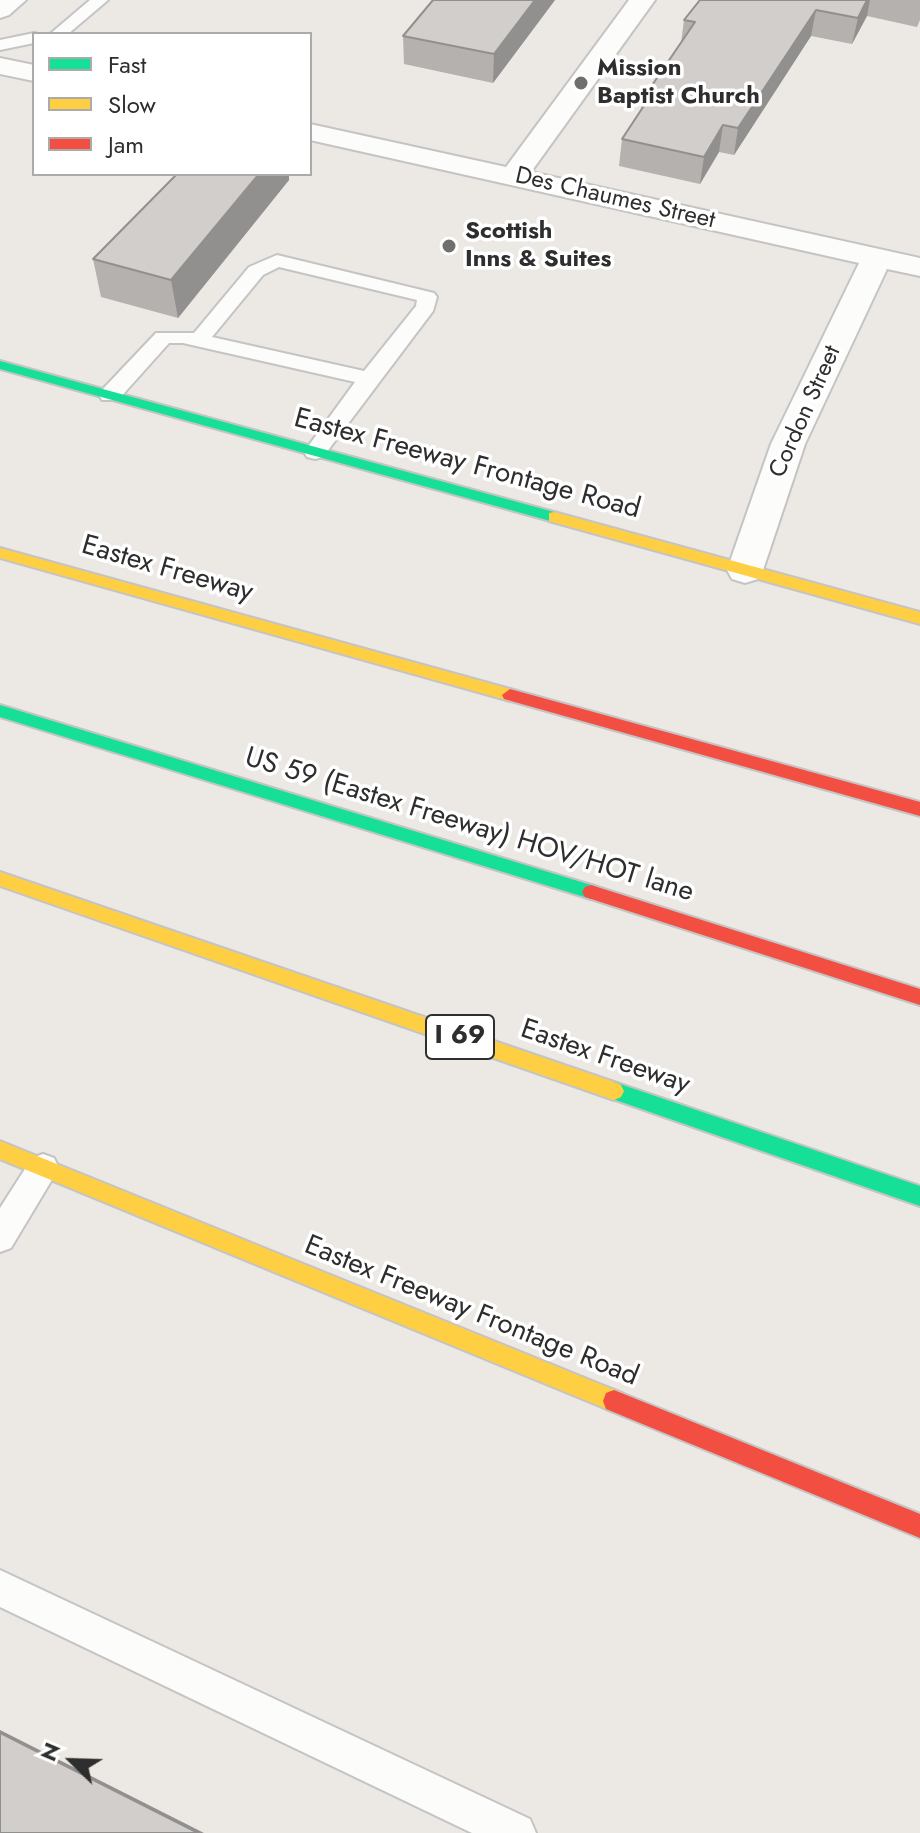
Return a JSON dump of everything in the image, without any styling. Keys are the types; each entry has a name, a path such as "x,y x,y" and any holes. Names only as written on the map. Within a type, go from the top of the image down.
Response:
{"main road":[{"name":"Eastex Freeway Frontage Road","path":"0,365 920,618"},
{"name":"Eastex Freeway","path":"0,553 920,809"},
{"name":"US 59 (Eastex Freeway) HOV/HOT lane","path":"0,711 920,997"},
{"name":"Eastex Freeway","path":"0,879 920,1196"},
{"name":"Eastex Freeway Frontage Road","path":"0,1150 920,1526"}],"street":[{"path":"0,10 13,0"},
{"path":"514,176 642,0"},
{"path":"0,66 32,73"},
{"name":"Des Chaumes Street","path":"312,132 920,267"},
{"name":"Cordon Street","path":"745,570 788,444 877,257"}],"lane":[{"path":"60,32 100,0"},
{"path":"0,45 32,38"},
{"path":"198,341 256,271 277,261 427,297 426,307 315,452"},
{"path":"110,395 163,337 198,341 369,379"},
{"path":"0,1237 43,1168"},
{"path":"0,1588 516,1833"}],"building":[{"path":"433,0 535,0 494,54 403,36"},
{"path":"700,0 867,0 858,18 816,10 738,128 723,125 704,157 622,139 647,101 642,100 695,22 684,20"},
{"path":"175,176 257,176 171,280 93,259"},
{"path":"0,1733 198,1833 0,1833"}],"traffic: fast":[{"path":"0,365 554,517"},
{"path":"0,711 591,892"},
{"path":"614,1091 920,1196"}],"traffic: slow":[{"path":"554,517 920,618"},
{"path":"0,553 510,695"},
{"path":"0,879 614,1091"},
{"path":"0,1150 614,1401"}],"traffic: jam":[{"path":"510,695 920,809"},
{"path":"591,892 920,997"},
{"path":"614,1401 920,1526"}],"place":[{"name":"Mission Baptist Church","path":"581,83"},
{"name":"Scottish Inns & Suites","path":"449,246"}]}
